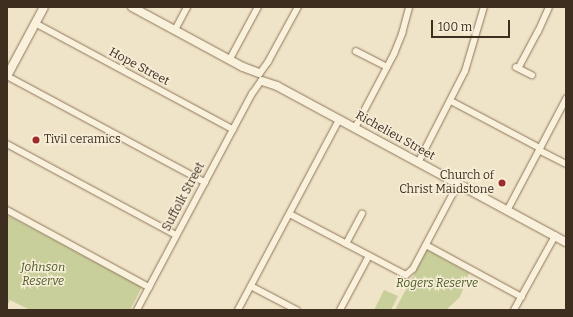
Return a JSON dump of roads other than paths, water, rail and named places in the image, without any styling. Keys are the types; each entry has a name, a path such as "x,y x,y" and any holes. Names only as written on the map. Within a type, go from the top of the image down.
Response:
{"street":[{"path":"44,7 7,76 204,182"},
{"name":"Richelieu Street","path":"132,7 566,242"},
{"path":"175,30 187,7"},
{"path":"230,59 258,7"},
{"name":"Suffolk Street","path":"138,310 176,235 298,7"},
{"path":"355,128 399,43 409,7"},
{"path":"418,162 451,101 470,60 484,7"},
{"path":"532,75 517,67 538,32 549,7"},
{"name":"Hope Street","path":"35,23 233,129"},
{"path":"356,51 387,67"},
{"path":"507,211 566,99"},
{"path":"451,101 566,164"},
{"path":"238,310 339,120"},
{"path":"7,144 176,235"},
{"path":"290,214 404,275 408,275 426,245 458,184"},
{"path":"7,210 149,287"},
{"path":"346,244 362,214"},
{"path":"514,310 555,236"},
{"path":"426,245 522,297"},
{"path":"340,310 369,256"},
{"path":"251,286 297,310"}],"place":[{"name":"Tivil ceramics","path":"36,140"},
{"name":"Church of Christ Maidstone","path":"502,183"}],"park label":[{"name":"Johnson Reserve","path":"43,275"},
{"name":"Rogers Reserve","path":"437,284"}]}
